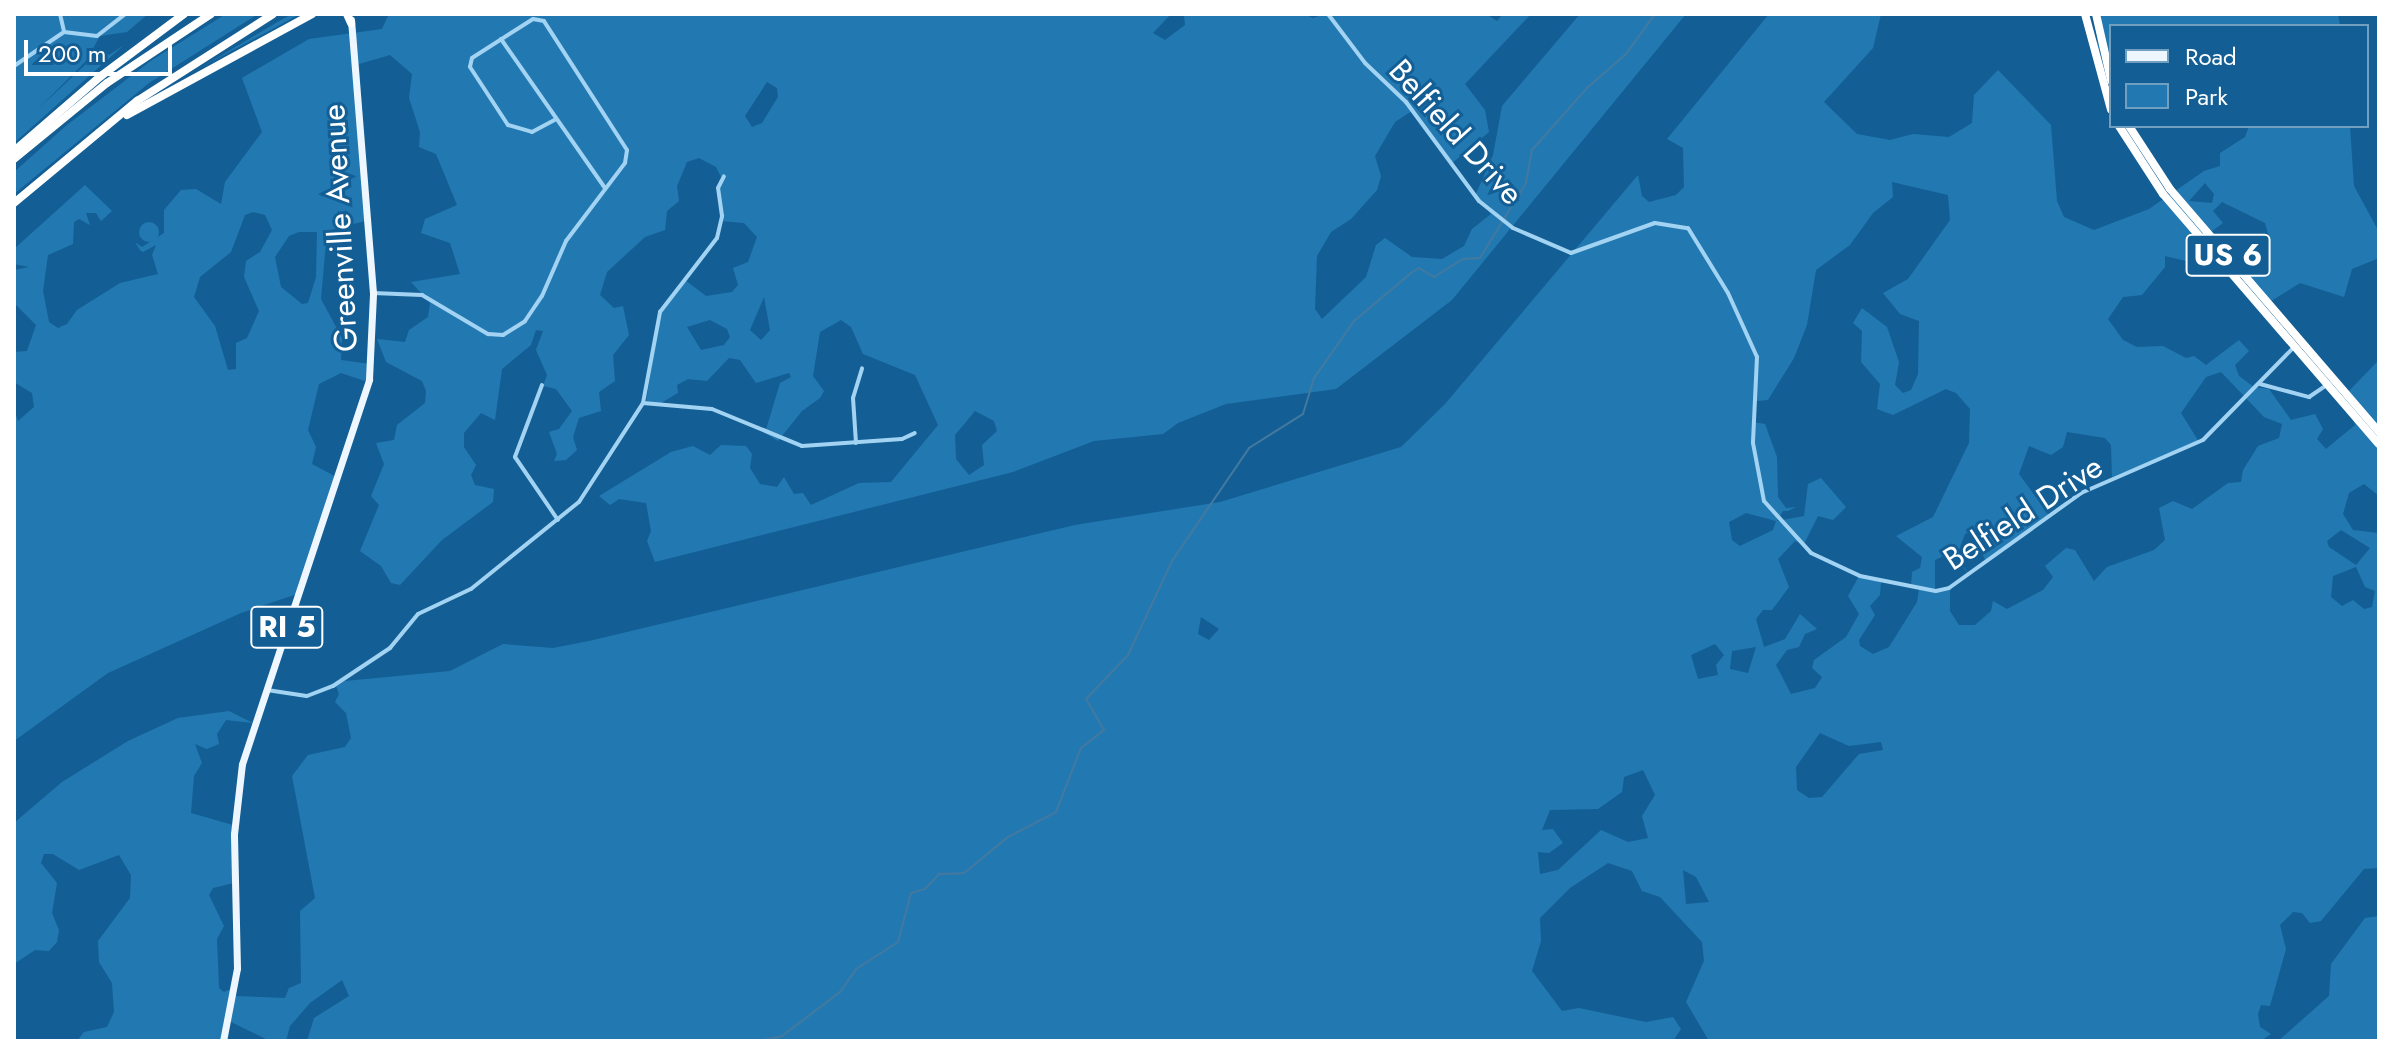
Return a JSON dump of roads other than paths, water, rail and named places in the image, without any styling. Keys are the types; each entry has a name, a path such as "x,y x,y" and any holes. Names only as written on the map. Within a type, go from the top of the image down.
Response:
{"highway":[{"path":"14,151 108,70 184,14"},
{"path":"14,159 107,83 211,14"},
{"path":"14,203 101,128 273,14"},
{"path":"101,128 310,14"},
{"path":"2085,14 2109,103"},
{"path":"2096,14 2109,71"},
{"name":"US 6","path":"2120,128 2163,194 2297,345 2333,380 2379,444"},
{"name":"US 6","path":"2130,128 2170,189 2379,432"}],"main road":[{"name":"Greenville Avenue","path":"223,1041 237,968 237,789 265,689 364,403 374,339 373,293 350,17"}],"street":[{"path":"60,14 64,32"},
{"path":"14,66 64,32 97,36 125,14"},
{"name":"Belfield Drive","path":"1328,14 1365,63 1406,102 1484,205 1511,227 1571,253 1655,223 1688,228 1728,293 1757,357 1755,463 1770,513 1817,557 1877,581 1936,591 1949,588 2081,493 2203,440 2297,345"},
{"path":"373,293 422,295 468,327 488,334 512,331 542,296 559,254 625,163 625,141 544,21 528,21 472,58 470,67 504,122 532,132 555,120"},
{"path":"501,39 605,188"},
{"path":"265,689 293,697 333,686 390,648 424,609 471,589 558,520 598,476 643,403 660,312 717,238 722,216 718,188 724,176"},
{"path":"856,443 853,398 862,368"},
{"path":"2258,385 2270,383 2309,397 2333,380"},
{"path":"542,385 515,457 558,520"},
{"path":"643,403 712,409 802,446 902,439 915,433"}],"waterway":[{"path":"759,1041 782,1036 840,992 856,969 898,942 911,893 925,889 939,874 964,873 1008,837 1056,812 1081,748 1104,730 1086,699 1128,655 1172,561 1249,448 1303,414 1314,378 1354,321 1411,273 1419,268 1434,277 1463,259 1480,258 1526,183 1532,150 1588,87 1626,54 1655,14"}]}
